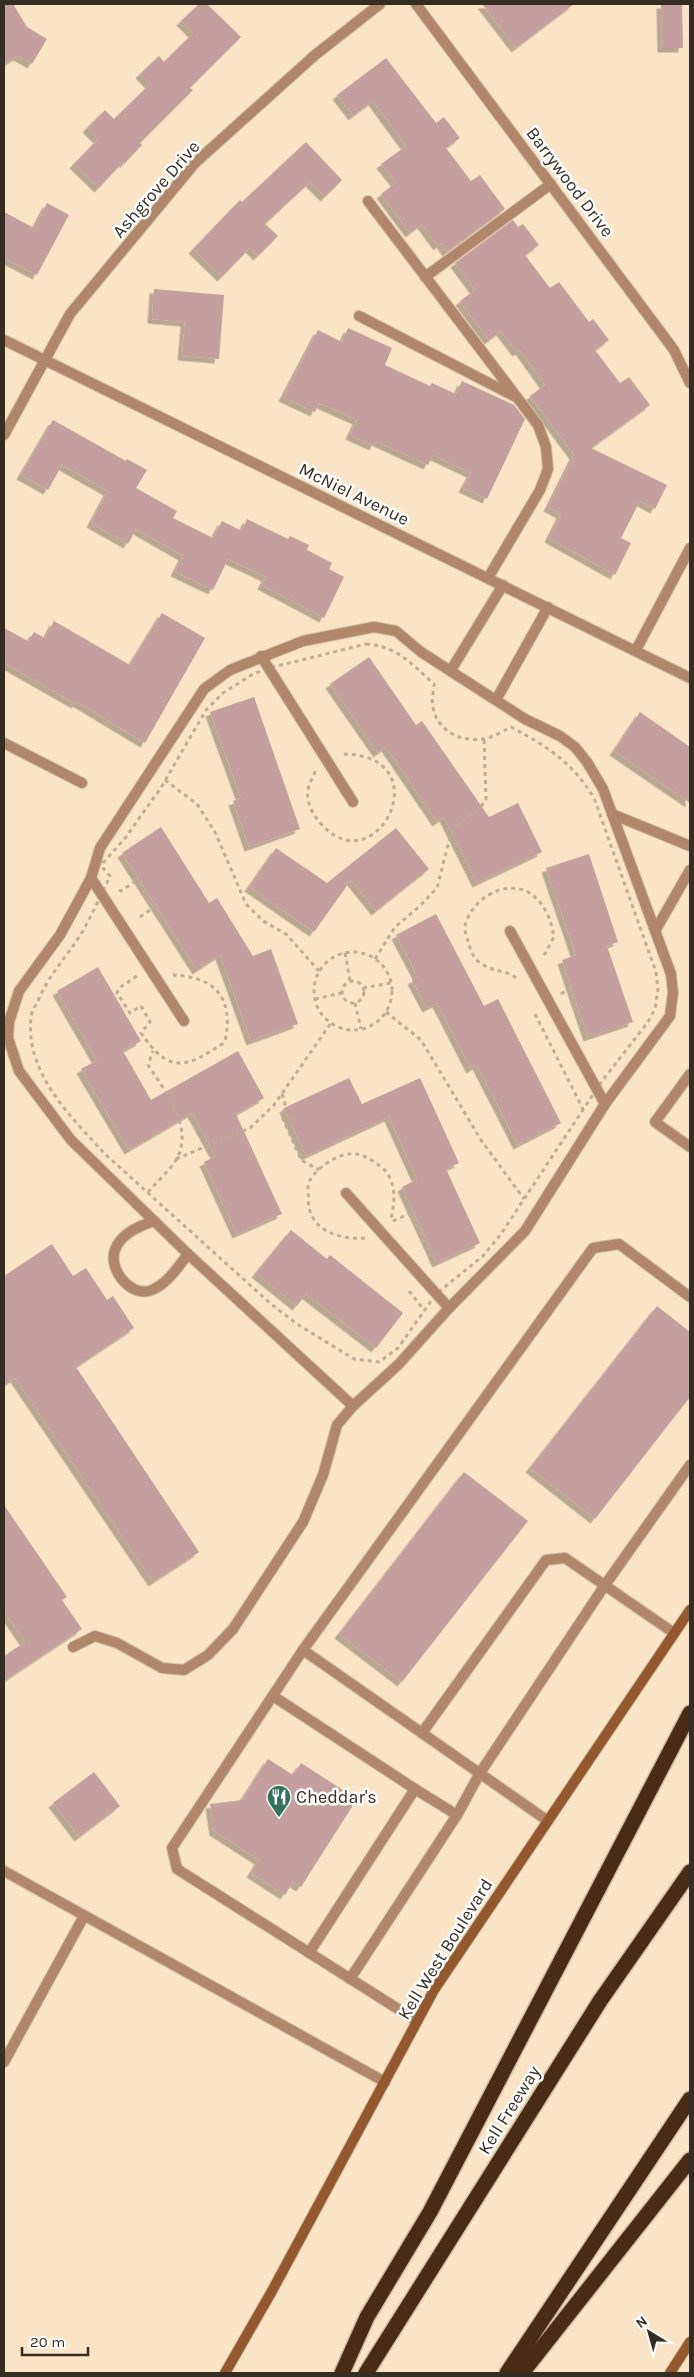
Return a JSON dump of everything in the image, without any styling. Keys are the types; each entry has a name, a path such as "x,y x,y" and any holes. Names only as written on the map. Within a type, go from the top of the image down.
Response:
{"highway":[{"path":"342,2373 367,2317 430,2212 690,1713"},
{"name":"Kell Freeway","path":"366,2373 600,2000 690,1872"},
{"path":"507,2373 690,2099"},
{"path":"522,2373 690,2160"}],"main road":[{"name":"Kell West Boulevard","path":"225,2373 272,2291 434,1990 690,1610"},
{"path":"670,2373 690,2342"}],"street":[{"name":"Ashgrove Drive","path":"4,435 70,314 195,163 315,55 380,4"},
{"name":"Barrywood Drive","path":"416,4 674,350 690,383"},
{"path":"425,277 551,184"},
{"path":"368,201 538,425 546,448 548,468 540,490 488,578"},
{"path":"359,316 518,398"},
{"name":"McNiel Avenue","path":"4,340 690,678"},
{"path":"636,650 690,548"},
{"path":"451,670 503,585"},
{"path":"496,700 548,607"},
{"path":"73,1647 95,1636 117,1643 162,1668 184,1670 208,1655 233,1629 303,1522 323,1476 337,1425 353,1406 399,1364 449,1308 525,1231 605,1104 670,1016 673,993 671,974 603,789 588,762 575,747 560,736 525,719 421,652 396,631 374,627 303,641 261,656 230,670 204,689 100,848 91,878 60,935 19,991 9,1022 6,1039 19,1071 36,1097 71,1140 188,1254 353,1406"},
{"path":"261,656 353,802"},
{"path":"4,743 82,783"},
{"path":"612,814 690,846"},
{"path":"655,930 690,870"},
{"path":"91,878 184,1021"},
{"path":"510,931 605,1104"},
{"path":"689,1078 655,1122 690,1147"},
{"path":"346,1193 449,1308"},
{"path":"154,1221 137,1226 120,1241 114,1251 114,1262 127,1286 138,1292 149,1290 174,1272 188,1254"},
{"path":"417,2021 176,1869 172,1848 303,1650 593,1248 619,1244 690,1297"},
{"path":"350,1979 457,1815 480,1773 605,1585 690,1465"},
{"path":"422,1733 546,1560 564,1558 674,1634"},
{"path":"303,1650 548,1821"},
{"path":"272,1696 457,1815"},
{"path":"309,1953 414,1789"},
{"path":"4,1871 385,2082"},
{"path":"4,2062 84,1916"}],"path":[{"path":"366,644 383,645 408,660 434,684 432,706 437,720 450,735 464,739 484,739 512,727 543,744 567,762 582,779 594,798 656,972 658,990 655,1009 648,1022 596,1090 524,1199 483,1256 436,1294 398,1348 379,1362 354,1359 297,1324 271,1304 147,1192 82,1129 47,1083 36,1065 32,1043 30,1017 47,980 80,935 110,876 102,868 102,863 126,837 165,780 206,710 223,693 254,674 269,668 366,644"},
{"path":"375,958 395,927 420,906 436,888 449,841 456,826 480,808 486,800 484,739"},
{"path":"165,780 197,804 214,832 246,904 263,921 286,934 319,971"},
{"path":"356,952 375,958 388,974 391,983 391,998 386,1012 375,1023 361,1029 346,1029 332,1023 321,1013 315,999 314,984 319,971 335,956 345,953 356,952"},
{"path":"345,953 350,981"},
{"path":"350,981 360,984 363,988 364,994 361,1000 355,1003 349,1003 342,993 342,988 350,981"},
{"path":"363,988 391,983"},
{"path":"315,999 342,993"},
{"path":"355,1003 361,1029"},
{"path":"386,1012 421,1040 481,1140 524,1199"},
{"path":"176,1159 250,1128 274,1105 332,1023"},
{"path":"147,1192 176,1159 181,1143 181,1124 171,1101 148,1065 153,1051"},
{"path":"282,1094 285,1102 283,1119 301,1160 320,1170"}],"building":[{"path":"4,4 13,4 27,27 47,39 32,64 18,56 4,64"},
{"path":"199,4 207,4 241,37 190,88 193,90 140,143 142,145 99,188 74,164 98,139 87,128 105,110 114,119 150,84 140,74 159,56 164,62 193,33 181,21"},
{"path":"482,4 574,4 516,48"},
{"path":"661,4 682,4 683,48 662,48"},
{"path":"386,58 436,123 444,117 460,138 446,148 471,181 480,175 505,209 447,252 441,243 438,246 422,224 410,233 381,194 396,183 381,164 406,146 373,101 353,116 337,95"},
{"path":"306,142 342,180 325,197 310,182 265,224 278,236 258,256 250,248 222,277 193,249 240,200 242,202"},
{"path":"47,203 69,215 37,275 4,258 4,212 34,228"},
{"path":"513,220 518,227 523,224 539,245 525,255 550,288 559,282 589,322 593,319 609,340 595,350 620,383 629,377 650,405 591,448 667,485 655,509 640,501 621,538 631,543 615,575 549,538 561,514 548,507 574,455 530,396 545,385 520,350 517,352 501,331 489,340 460,301 475,290 455,263"},
{"path":"154,289 224,295 219,359 182,356 185,322 152,319"},
{"path":"348,328 392,348 385,365 430,386 432,383 456,394 462,381 514,405 525,419 487,499 463,488 471,473 433,455 428,465 376,441 374,446 350,435 357,420 319,403 315,412 283,397 318,330 342,342"},
{"path":"53,420 126,461 127,459 147,470 136,488 177,511 173,518 213,538 222,521 242,531 247,519 288,539 290,536 309,545 307,550 332,563 329,569 344,577 324,618 262,585 266,577 228,559 213,590 175,572 183,556 136,529 128,544 91,523 108,491 62,465 48,490 21,475"},
{"path":"162,613 205,638 145,743 77,702 76,704 4,663 4,628 28,641 34,632 45,638 54,621 130,665"},
{"path":"369,657 416,725 422,721 489,817 518,803 542,852 477,883 444,817 437,822 386,747 378,753 330,684"},
{"path":"254,697 300,829 249,847 233,801 241,798 210,712"},
{"path":"640,712 690,747 690,803 614,751"},
{"path":"161,827 209,903 217,898 253,956 271,949 298,1024 251,1041 220,955 197,970 122,853"},
{"path":"396,828 429,869 376,911 351,880 314,932 249,887 276,848 327,883"},
{"path":"589,854 618,942 607,946 633,1022 588,1037 562,960 576,955 546,868"},
{"path":"436,914 484,1006 498,999 561,1123 518,1145 477,1065 471,1069 437,1003 427,1008 412,980 418,977 396,935"},
{"path":"98,967 141,1041 123,1051 151,1100 238,1051 264,1098 236,1114 282,1214 237,1234 204,1162 216,1156 192,1113 129,1150 81,1069 97,1060 57,991"},
{"path":"349,1078 362,1104 420,1078 459,1163 446,1169 480,1243 437,1263 402,1187 417,1179 389,1117 306,1156 284,1108"},
{"path":"291,1230 327,1259 330,1255 403,1313 376,1348 306,1294 297,1306 256,1273"},
{"path":"52,1244 73,1276 86,1268 107,1300 113,1296 134,1328 76,1367 199,1552 153,1582 15,1378 4,1385 4,1276"},
{"path":"657,1306 690,1332 690,1397 595,1519 530,1468"},
{"path":"464,1472 528,1521 402,1682 339,1634"},
{"path":"4,1505 67,1597 62,1600 82,1629 4,1681 4,1656 25,1642 4,1611"},
{"name":"Cheddar's","path":"268,1759 293,1775 301,1763 357,1799 301,1887 293,1882 285,1895 251,1873 259,1860 214,1831 210,1804 242,1800"},
{"path":"94,1772 120,1806 79,1837 53,1803"}],"place":[{"name":"Cheddar's","path":"279,1818"}]}
